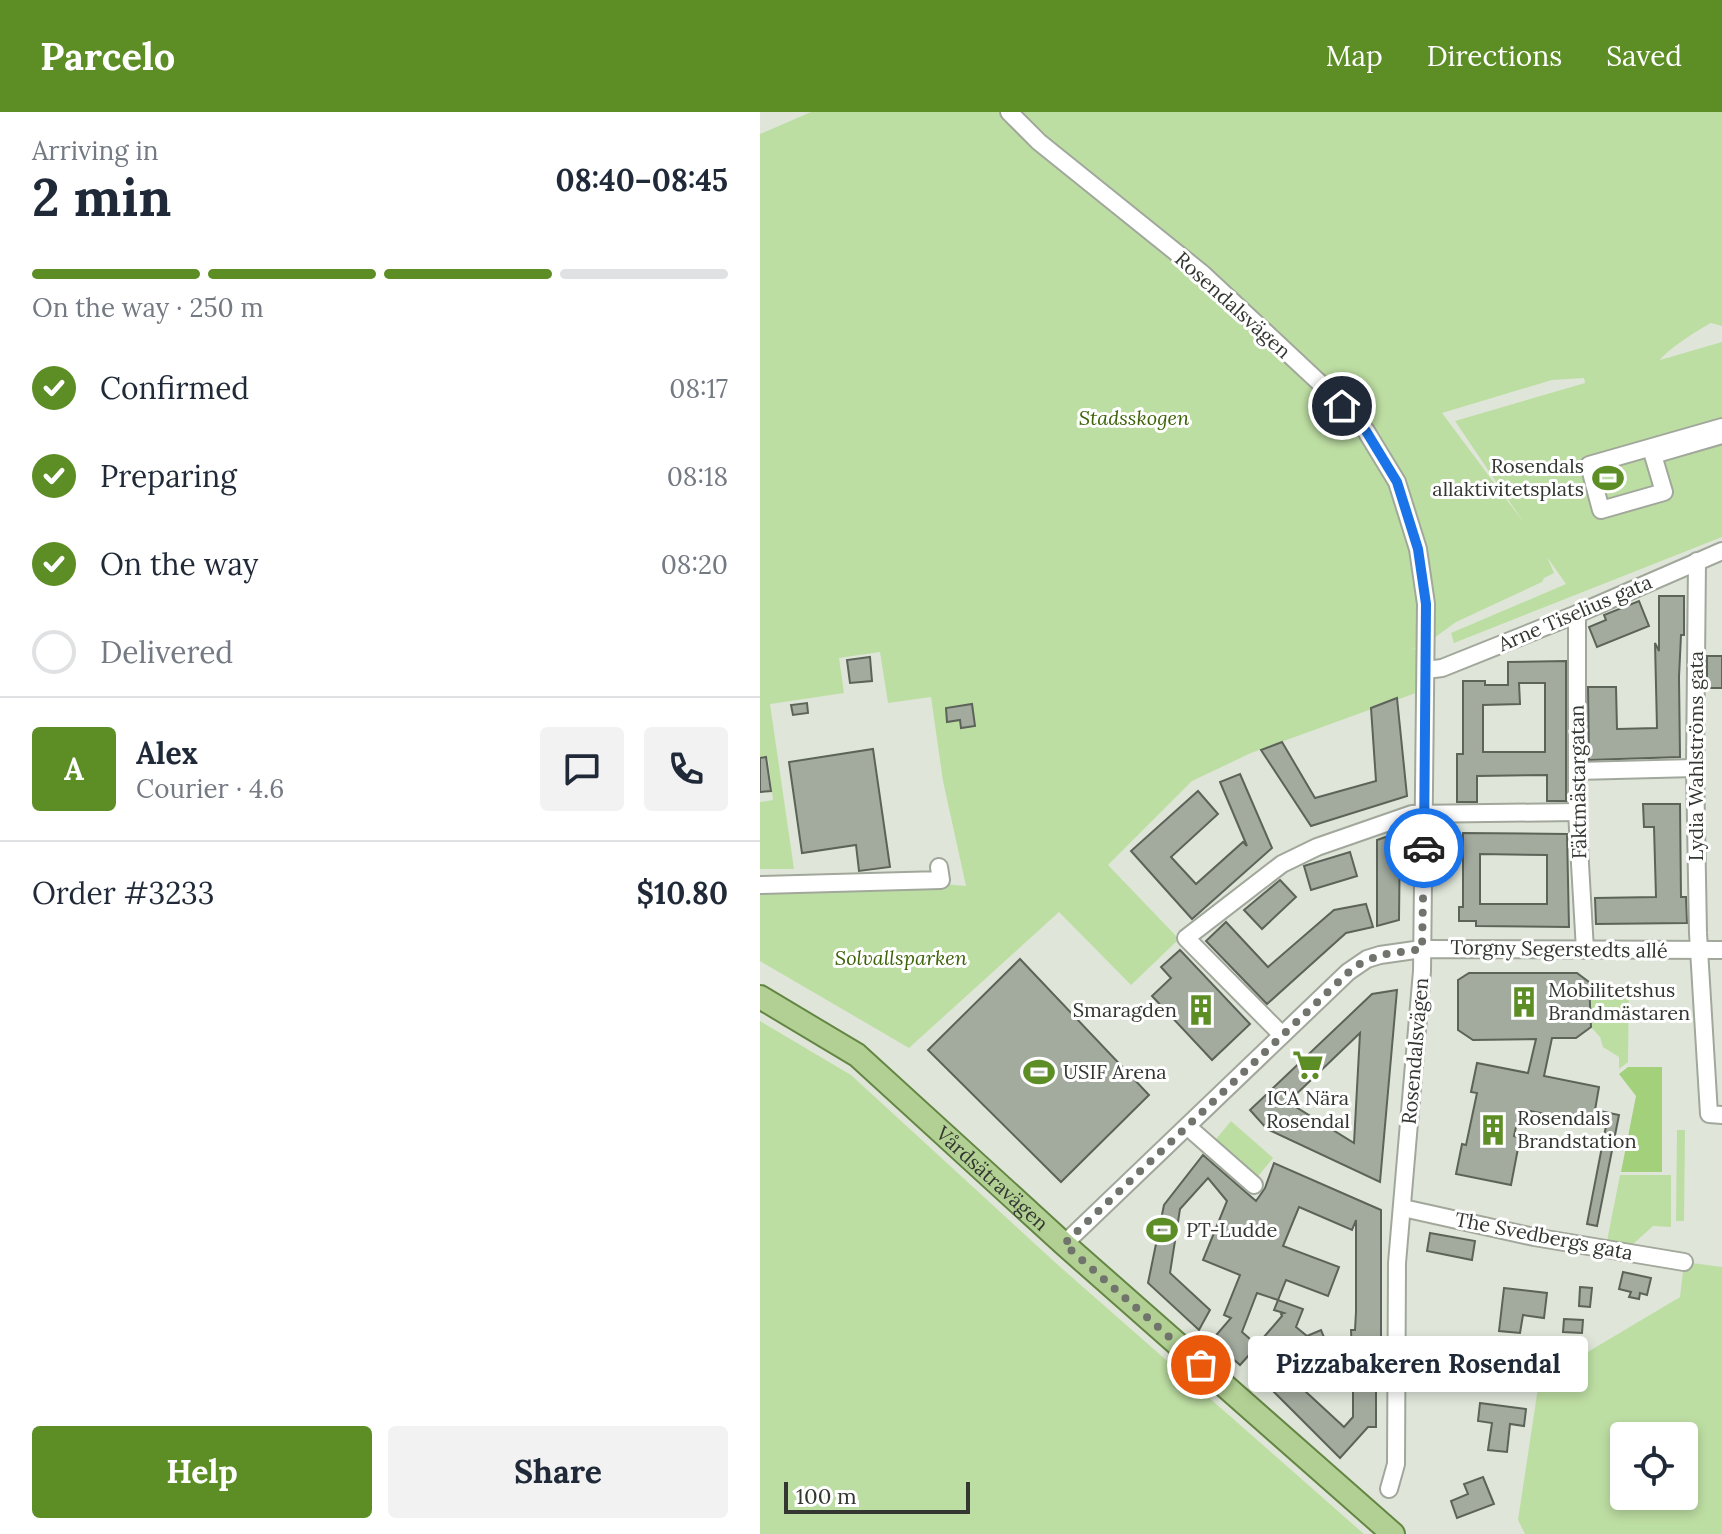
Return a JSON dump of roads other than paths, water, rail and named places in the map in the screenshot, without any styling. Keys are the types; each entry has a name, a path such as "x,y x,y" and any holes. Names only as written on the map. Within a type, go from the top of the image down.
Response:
{"main road":[{"name":"Vårdsätravägen","path":"760,997 857,1055 1064,1244 1393,1534"}],"street":[{"name":"Rosendalsvägen","path":"1009,112 1039,142 1203,274 1323,386 1366,431 1397,482 1418,549 1426,604 1422,949 1397,1263 1396,1464 1389,1489"},
{"path":"1722,427 1589,465 1601,510 1664,492 1653,455 1722,435"},
{"name":"Arne Tiselius gata","path":"1426,670 1442,668 1577,614 1722,551"},
{"name":"Lydia Wahlströms gata","path":"1697,561 1695,768 1698,950 1709,1114 1722,1115"},
{"name":"Fäktmästargatan","path":"1577,614 1577,812 1585,950"},
{"path":"1577,771 1695,768"},
{"path":"1282,1035 1186,938 1282,864 1317,847 1412,814 1577,812"},
{"path":"760,885 941,880 939,867"},
{"name":"Torgny Segerstedts allé","path":"1064,1244 1355,966 1380,955 1422,949 1722,950"},
{"path":"1188,1127 1254,1185"},
{"name":"The Svedbergs gata","path":"1403,1208 1534,1237 1684,1262"}],"place":[{"name":"Rosendals allaktivitetsplats","path":"1608,478"},
{"name":"Mobilitetshus Brandmästaren","path":"1524,1002"},
{"name":"Smaragden","path":"1201,1010"},
{"name":"ICA Nära Rosendal","path":"1308,1065"},
{"name":"USIF Arena","path":"1039,1072"},
{"name":"Rosendals Brandstation","path":"1493,1130"},
{"name":"PT-Ludde","path":"1162,1230"},
{"name":"Pizzabakeren Rosendal","path":"1201,1365"}],"park label":[{"name":"Stadsskogen","path":"1134,418"},
{"name":"Solvallsparken","path":"901,958"}]}
